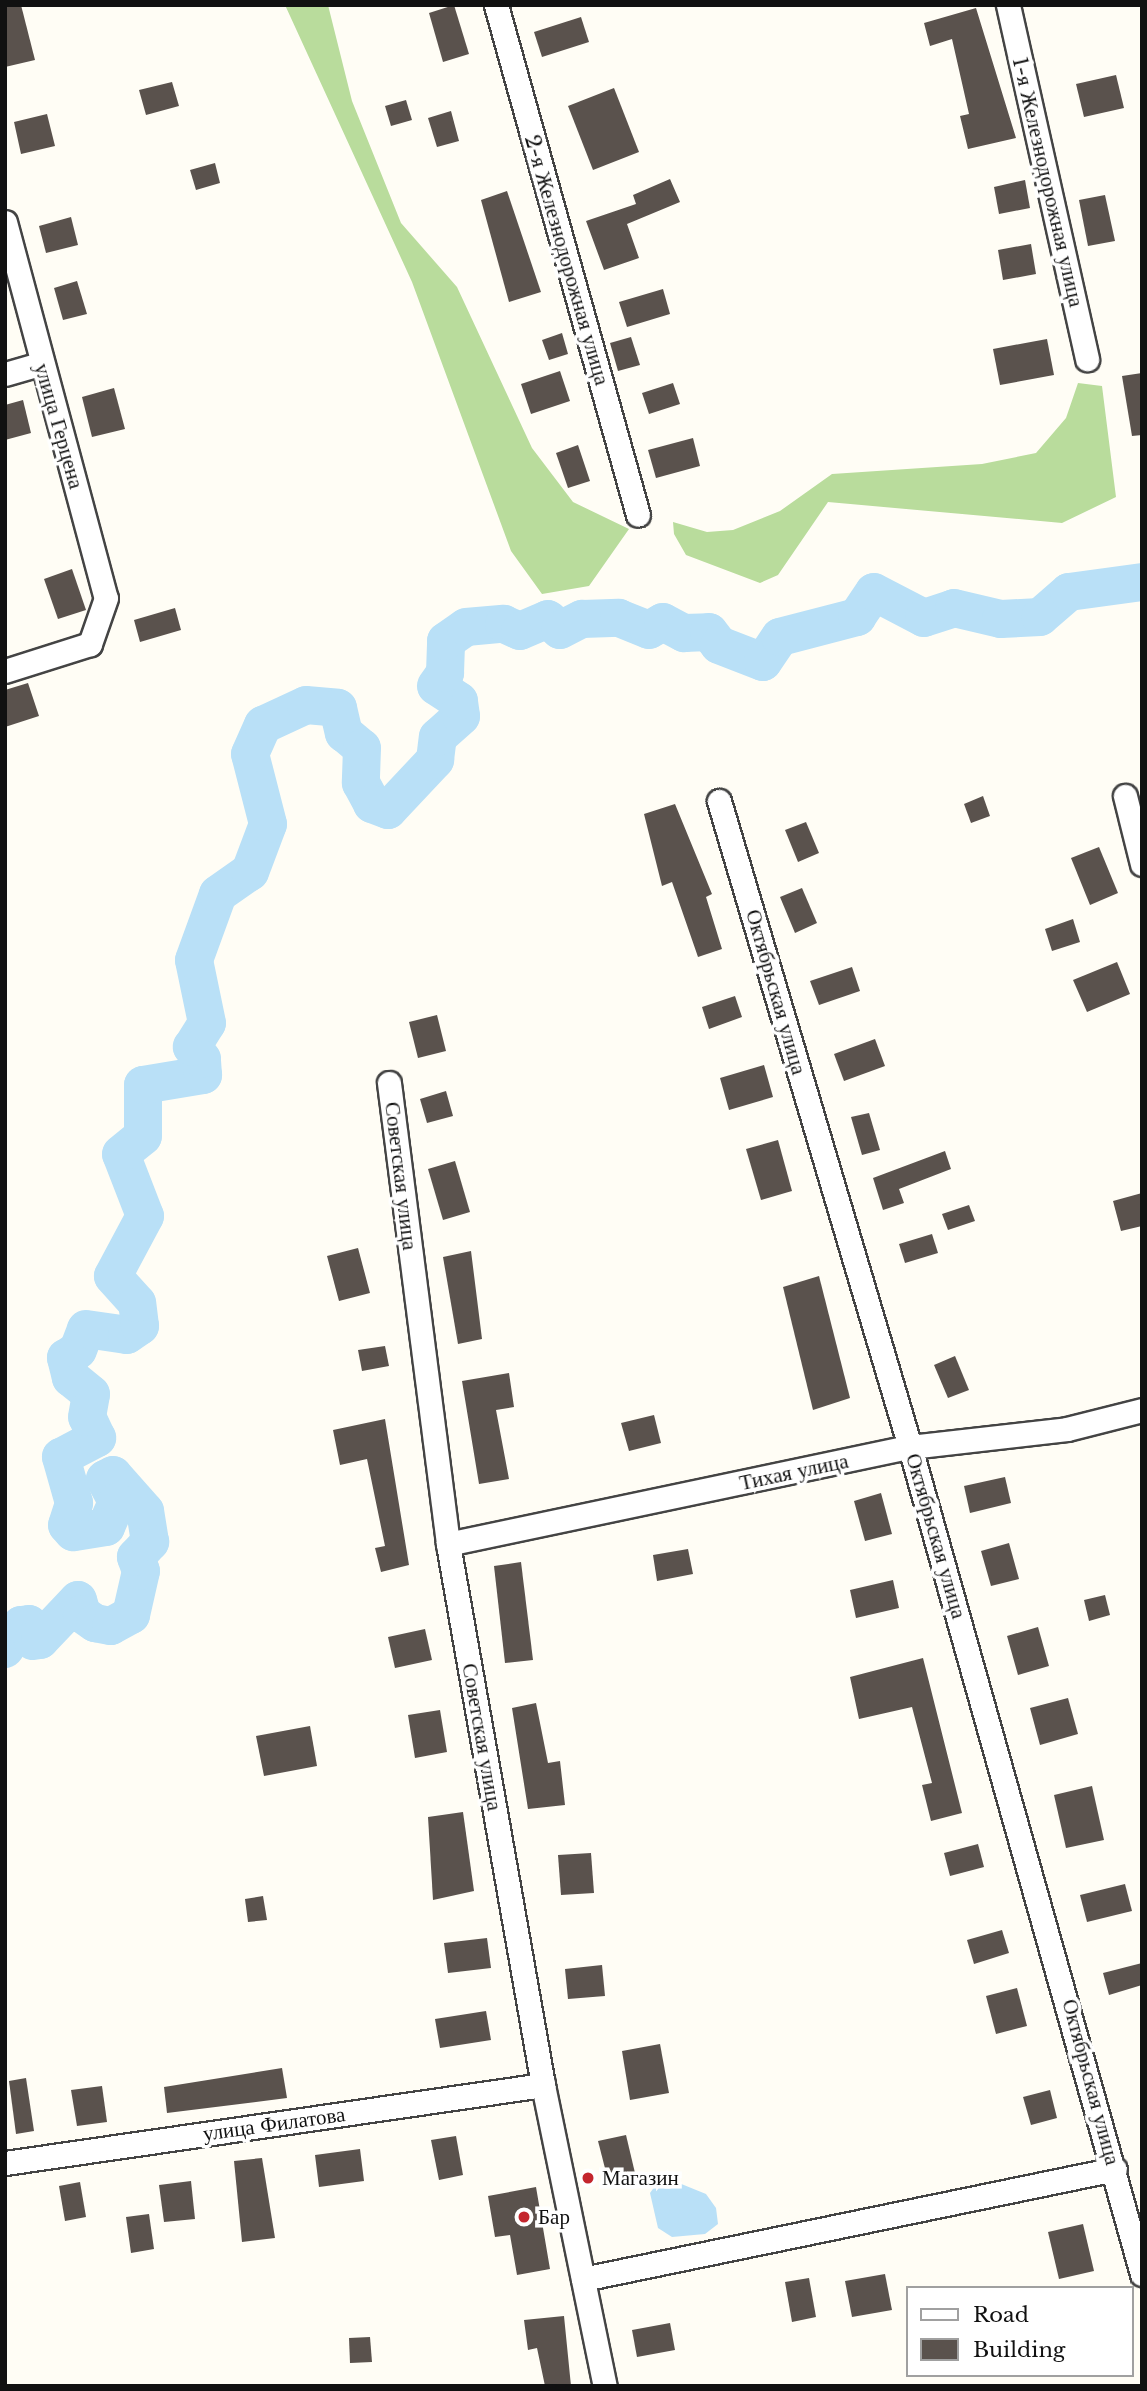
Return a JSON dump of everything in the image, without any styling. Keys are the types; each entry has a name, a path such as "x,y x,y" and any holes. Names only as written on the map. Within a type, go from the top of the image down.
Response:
{"street":[{"name":"2-я Железнодорожная улица","path":"496,5 638,515"},
{"name":"1-я Железнодорожная улица","path":"1008,5 1087,359"},
{"name":"улица Герцена","path":"5,222 41,364 104,583 98,629 90,645 70,654 5,671"},
{"path":"5,374 41,364"},
{"path":"1125,796 1142,864"},
{"name":"Октябрьская улица","path":"719,801 910,1447 1115,2169 1142,2274"},
{"name":"Советская улица","path":"389,1083 448,1544 544,2085 605,2386"},
{"name":"Тихая улица","path":"448,1544 910,1447 1067,1429 1142,1410"},
{"name":"улица Филатова","path":"5,2163 544,2085"},
{"path":"583,2279 1115,2169"}],"green space":[{"path":"285,5 328,5 352,101 401,223 457,287 532,448 573,502 629,529 589,586 542,594 511,551 412,282"},
{"path":"1078,383 1102,386 1116,497 1062,523 828,502 778,575 760,583 686,555 674,534 673,522 707,532 733,530 780,511 832,474 982,464 1036,453 1066,418"}],"water":[{"path":"674,2181 706,2194 716,2208 718,2224 705,2234 672,2237 658,2228 650,2193 658,2182"}],"building":[{"path":"5,5 21,5 35,60 5,67"},
{"path":"454,5 469,54 443,62 429,13"},
{"path":"976,8 1016,138 968,149 960,116 969,114 952,39 930,46 924,23"},
{"path":"581,17 589,42 542,57 534,32"},
{"path":"1116,75 1124,108 1084,117 1076,84"},
{"path":"172,82 179,106 146,115 139,90"},
{"path":"614,88 639,152 593,170 568,106"},
{"path":"406,100 412,120 391,126 385,106"},
{"path":"451,111 459,141 437,147 428,118"},
{"path":"47,114 55,146 21,154 14,122"},
{"path":"215,163 220,183 196,190 190,170"},
{"path":"670,179 680,202 627,224 639,258 604,270 586,221 636,204 633,195"},
{"path":"1025,180 1030,208 999,214 994,187"},
{"path":"507,191 541,292 509,302 481,200"},
{"path":"1105,195 1115,241 1088,246 1079,200"},
{"path":"71,217 78,245 46,253 39,226"},
{"path":"1031,244 1036,274 1003,280 998,250"},
{"path":"77,281 87,314 63,320 54,288"},
{"path":"663,289 670,314 627,327 619,302"},
{"path":"562,333 568,354 549,360 542,340"},
{"path":"631,337 640,365 618,371 610,343"},
{"path":"1047,339 1054,375 1000,385 993,349"},
{"path":"560,371 570,401 531,414 521,384"},
{"path":"1142,373 1142,435 1132,436 1122,376"},
{"path":"673,383 680,404 649,414 642,393"},
{"path":"114,388 125,429 92,437 82,397"},
{"path":"23,400 31,433 5,440 5,405"},
{"path":"693,438 700,466 656,478 648,450"},
{"path":"578,445 590,481 568,488 556,453"},
{"path":"72,569 86,610 58,619 44,579"},
{"path":"175,608 181,630 140,642 134,620"},
{"path":"28,683 39,716 5,727 5,690"},
{"path":"983,796 990,816 971,823 964,804"},
{"path":"675,804 712,894 706,897 722,949 698,957 672,882 662,886 644,814"},
{"path":"806,822 819,853 798,862 785,830"},
{"path":"1099,847 1118,893 1090,905 1071,858"},
{"path":"802,888 817,923 795,933 780,897"},
{"path":"1073,919 1080,942 1052,951 1045,929"},
{"path":"1117,962 1130,994 1087,1012 1073,980"},
{"path":"852,967 860,991 819,1005 810,981"},
{"path":"735,996 742,1017 709,1029 702,1007"},
{"path":"437,1015 446,1051 418,1058 409,1022"},
{"path":"875,1039 885,1066 844,1081 834,1054"},
{"path":"764,1065 773,1097 729,1110 720,1078"},
{"path":"446,1091 453,1116 427,1123 420,1099"},
{"path":"869,1113 880,1150 862,1155 851,1117"},
{"path":"778,1140 792,1191 761,1200 746,1149"},
{"path":"945,1151 951,1169 899,1189 904,1203 883,1210 873,1178"},
{"path":"455,1161 470,1212 443,1220 428,1169"},
{"path":"1142,1193 1142,1226 1121,1231 1113,1201"},
{"path":"969,1205 975,1221 948,1230 942,1214"},
{"path":"932,1234 938,1253 905,1263 899,1244"},
{"path":"358,1248 370,1293 339,1301 327,1256"},
{"path":"471,1251 482,1339 458,1344 443,1257"},
{"path":"819,1276 850,1398 813,1410 783,1287"},
{"path":"385,1346 389,1366 362,1371 358,1350"},
{"path":"955,1356 969,1390 948,1398 934,1365"},
{"path":"509,1373 514,1407 496,1410 509,1479 479,1484 462,1381"},
{"path":"654,1415 661,1443 629,1451 621,1423"},
{"path":"385,1419 409,1565 381,1572 375,1548 385,1546 367,1459 340,1465 333,1430"},
{"path":"1005,1477 1011,1503 970,1513 964,1486"},
{"path":"881,1493 892,1534 865,1541 854,1501"},
{"path":"1009,1543 1019,1579 991,1586 981,1551"},
{"path":"688,1549 693,1574 657,1581 653,1555"},
{"path":"521,1562 533,1660 505,1663 494,1566"},
{"path":"893,1580 899,1608 856,1618 850,1590"},
{"path":"1105,1595 1110,1615 1089,1621 1084,1600"},
{"path":"1038,1627 1049,1666 1018,1675 1007,1636"},
{"path":"425,1629 432,1660 395,1668 388,1637"},
{"path":"923,1658 962,1813 931,1821 922,1785 932,1783 912,1707 859,1719 850,1677"},
{"path":"1068,1698 1078,1734 1040,1745 1030,1708"},
{"path":"536,1703 548,1763 560,1761 565,1805 528,1809 512,1708"},
{"path":"440,1710 447,1752 415,1758 408,1715"},
{"path":"310,1726 317,1766 264,1776 256,1736"},
{"path":"1092,1786 1104,1840 1066,1848 1054,1795"},
{"path":"463,1812 474,1891 433,1900 428,1817"},
{"path":"978,1844 984,1867 950,1876 944,1853"},
{"path":"591,1853 594,1893 561,1895 558,1855"},
{"path":"1125,1884 1132,1911 1087,1922 1080,1895"},
{"path":"263,1896 267,1920 248,1922 245,1899"},
{"path":"1002,1930 1009,1953 974,1964 967,1940"},
{"path":"487,1938 491,1968 448,1973 444,1943"},
{"path":"1142,1963 1142,1985 1109,1995 1103,1973"},
{"path":"602,1965 605,1996 568,1999 565,1969"},
{"path":"1017,1988 1027,2026 996,2034 986,1996"},
{"path":"486,2011 491,2040 440,2048 435,2019"},
{"path":"660,2044 669,2093 630,2100 622,2051"},
{"path":"282,2068 287,2098 167,2113 164,2087"},
{"path":"26,2078 34,2131 16,2134 9,2081"},
{"path":"102,2086 107,2122 77,2126 71,2090"},
{"path":"1050,2090 1057,2118 1031,2125 1023,2097"},
{"path":"626,2135 635,2173 608,2180 598,2141"},
{"path":"456,2136 463,2175 439,2180 431,2140"},
{"path":"360,2149 364,2181 319,2187 315,2155"},
{"path":"262,2158 275,2238 242,2242 234,2161"},
{"path":"191,2181 195,2219 164,2222 159,2185"},
{"path":"80,2182 86,2217 65,2221 59,2186"},
{"path":"536,2187 550,2269 517,2275 510,2235 495,2237 488,2196"},
{"path":"149,2214 154,2249 131,2253 126,2217"},
{"path":"1083,2224 1094,2271 1059,2279 1048,2232"},
{"path":"885,2274 892,2310 852,2317 845,2281"},
{"path":"809,2278 816,2317 792,2322 785,2282"},
{"path":"564,2316 571,2386 545,2386 537,2348 528,2350 524,2320"},
{"path":"670,2323 675,2350 637,2357 632,2330"},
{"path":"370,2337 372,2362 350,2363 349,2338"}],"waterway":[{"path":"5,1649 21,1625 29,1624 33,1641 40,1640 78,1600 82,1614 95,1623 111,1626 131,1615 141,1571 136,1557 150,1542 145,1511 113,1475 105,1479 117,1502 106,1527 73,1532 67,1525 74,1503 61,1457 97,1438 87,1417 91,1394 71,1378 66,1358 78,1350 86,1329 127,1335 140,1326 137,1303 113,1276 145,1216 121,1154 143,1136 143,1085 203,1075 202,1059 192,1047 207,1023 194,960 218,894 250,872 268,824 250,754 263,725 306,705 338,708 344,733 362,748 361,783 372,804 388,810 435,760 438,737 461,716 459,701 436,686 445,673 446,641 466,627 504,624 520,631 548,619 560,630 582,619 619,618 649,630 663,622 684,633 709,632 719,645 763,662 780,637 857,617 874,592 924,618 954,608 1001,619 1040,617 1069,592 1142,582"}],"place":[{"name":"Магазин","path":"588,2178"},
{"name":"Бар","path":"524,2217"}]}
